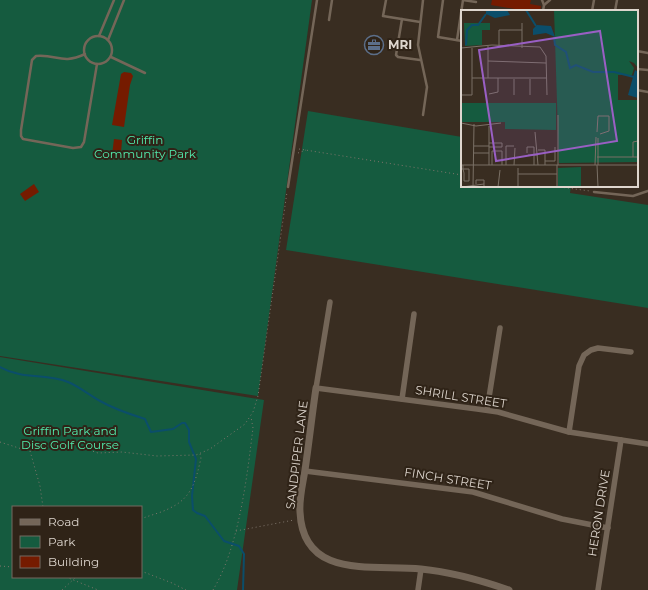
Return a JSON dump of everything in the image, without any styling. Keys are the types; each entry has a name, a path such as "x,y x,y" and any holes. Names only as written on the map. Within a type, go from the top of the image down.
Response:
{"street":[{"name":"SANDPIPER LANE","path":"330,302 300,503 301,519 305,536 322,556 338,564 354,567 394,566 421,569 473,578 509,590"},
{"path":"402,399 414,314"},
{"path":"486,410 500,328"},
{"path":"569,432 579,366 584,355 591,350 598,348 631,352"},
{"name":"SHRILL STREET","path":"316,388 486,410 569,432 648,444"},
{"name":"HERON DRIVE","path":"598,590 621,440"},
{"name":"FINCH STREET","path":"305,471 473,492 562,519 608,528"},
{"path":"418,590 421,569"}],"lane":[{"path":"99,36 114,0"},
{"path":"108,40 124,0"},
{"path":"288,187 317,0"},
{"path":"329,20 332,0"},
{"path":"386,0 383,16 420,22"},
{"path":"423,0 418,45 426,88 423,115"},
{"path":"443,0 438,37 461,41"},
{"path":"462,10 463,0 476,2"},
{"path":"542,0 544,5 543,10"},
{"path":"544,5 550,0"},
{"path":"592,10 594,0"},
{"path":"615,10 616,0"},
{"path":"457,40 461,13"},
{"path":"402,19 396,55 398,57 420,60"},
{"path":"99,36 108,40 113,48 111,57 105,63 97,64 89,61 85,54 86,42 92,37 99,36"},
{"path":"638,51 648,53"},
{"path":"85,54 70,60 42,56 36,56 32,60 21,130 21,136 23,139 73,148 81,147 84,142 97,64"},
{"path":"111,57 145,73"},
{"path":"638,69 648,70"},
{"path":"638,90 648,92"},
{"path":"594,192 633,196 648,191"}],"path":[{"path":"294,148 461,175"},
{"path":"293,153 307,150"},
{"path":"0,442 14,448 29,450 72,444 98,453 122,452 150,456 183,456 200,454 210,449 245,424 251,416 258,396 288,187"},
{"path":"559,187 594,192"},
{"path":"213,590 217,583 235,531 247,471 253,428 251,416"},
{"path":"29,450 40,486 43,506"},
{"path":"142,519 169,509 182,502 190,492 201,458 200,454"},
{"path":"235,531 301,519"},
{"path":"0,566 12,567"},
{"path":"142,571 186,590"},
{"path":"68,578 98,590"},
{"path":"62,590 75,578"}],"green space":[{"name":"Griffin Community Park","path":"0,0 312,0 258,396 0,356"},
{"path":"308,111 461,137 461,187 571,187 570,193 648,205 648,308 286,250"},
{"name":"Griffin Park and Disc Golf Course","path":"0,357 264,400 237,590 0,590"}],"building":[{"path":"492,0 531,0 530,4 541,6 540,10 515,10 491,5"},
{"path":"124,72 131,73 133,76 130,85 124,127 112,125 121,74"},
{"path":"114,139 122,140 121,153 119,153 119,157 112,155"},
{"path":"34,184 39,192 25,201 20,194"}],"waterway":[{"path":"0,367 17,374 59,379 68,382 77,386 96,399 127,413 145,419 151,432 173,429 182,423 185,423 189,430 189,442 196,459 192,496 193,510 205,516 224,541 239,546 244,554 243,590"}],"place":[{"name":"MRI","path":"374,45"}]}
